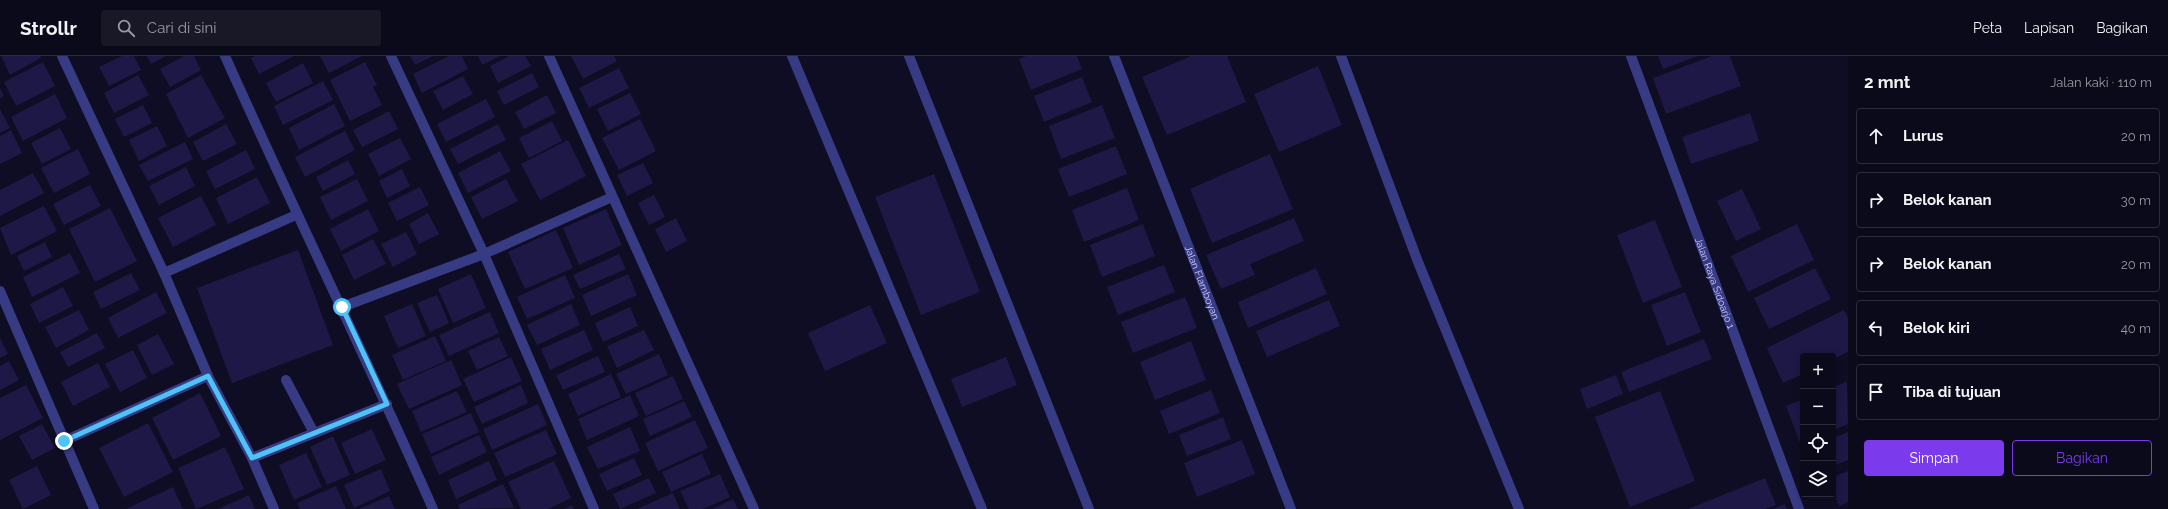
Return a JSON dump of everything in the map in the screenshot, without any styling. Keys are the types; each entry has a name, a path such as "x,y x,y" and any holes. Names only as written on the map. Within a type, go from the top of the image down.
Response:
{"street":[{"path":"62,56 164,273 208,376 252,458 274,509"},
{"path":"225,56 296,215 342,307 387,404 433,509"},
{"path":"391,56 484,254 594,509"},
{"path":"549,56 754,509"},
{"path":"792,56 982,509"},
{"path":"909,56 1089,509"},
{"name":"Jalan Flamboyan","path":"1114,56 1291,509"},
{"path":"1341,56 1418,262 1518,509"},
{"name":"Jalan Raya Sidoarjo 1","path":"1631,56 1799,509"},
{"path":"342,307 484,254 612,197"},
{"path":"164,273 296,215"},
{"path":"0,291 94,509"},
{"path":"64,441 208,376"},
{"path":"286,380 314,433"},
{"path":"252,458 387,404"}],"building":[{"path":"1,56 40,56 41,58 10,75"},
{"path":"122,56 134,56 141,70 109,86 99,67"},
{"path":"147,56 166,56 151,64"},
{"path":"184,56 194,56 201,70 170,87 160,69"},
{"path":"255,56 294,56 259,74 251,58"},
{"path":"320,56 362,56 329,73"},
{"path":"410,56 433,56 415,65"},
{"path":"449,56 462,56 468,69 422,93 413,74"},
{"path":"478,56 500,56 482,65"},
{"path":"509,56 525,56 531,66 498,83 490,66"},
{"path":"571,56 614,56 617,61 583,79"},
{"path":"1026,56 1077,56 1082,69 1031,90 1019,59"},
{"path":"1191,56 1227,56 1246,102 1167,135 1142,77"},
{"path":"1658,56 1698,56 1663,69"},
{"path":"1712,56 1730,56 1741,86 1666,114 1653,78"},
{"path":"43,62 55,86 16,106 4,82"},
{"path":"365,62 377,85 373,87 382,105 350,121 330,80"},
{"path":"303,63 313,83 276,102 266,83"},
{"path":"1318,66 1342,125 1279,152 1254,94"},
{"path":"619,68 629,88 589,108 579,88"},
{"path":"532,73 539,87 504,105 497,91"},
{"path":"138,75 149,95 114,113 104,93"},
{"path":"201,75 225,118 188,138 166,94"},
{"path":"463,76 473,94 443,110 433,91"},
{"path":"1082,77 1092,102 1044,122 1034,96"},
{"path":"323,81 333,100 283,125 274,106"},
{"path":"0,88 4,96 0,98"},
{"path":"630,93 641,114 608,131 597,109"},
{"path":"55,94 67,118 23,141 11,117"},
{"path":"547,95 556,113 524,129 515,112"},
{"path":"486,99 495,117 446,142 437,124"},
{"path":"334,104 345,126 299,150 289,128"},
{"path":"143,105 152,123 124,137 115,119"},
{"path":"1102,105 1115,138 1061,159 1049,126"},
{"path":"0,109 10,128 0,133"},
{"path":"389,111 398,129 362,147 353,130"},
{"path":"1750,113 1759,141 1691,164 1682,137"},
{"path":"640,119 656,151 619,170 602,138"},
{"path":"552,121 562,141 529,158 519,138"},
{"path":"226,124 237,144 203,161 193,142"},
{"path":"498,124 506,140 458,164 450,149"},
{"path":"157,126 167,146 139,161 129,140"},
{"path":"60,128 71,149 42,164 31,143"},
{"path":"11,130 22,153 0,164 0,136"},
{"path":"345,131 355,150 305,177 295,157"},
{"path":"400,138 411,159 379,176 368,154"},
{"path":"568,140 586,176 540,200 521,164"},
{"path":"185,142 193,159 148,181 139,165"},
{"path":"1116,146 1127,174 1069,197 1058,169"},
{"path":"78,149 90,174 54,193 41,168"},
{"path":"246,150 255,169 215,189 206,171"},
{"path":"500,151 511,171 468,193 458,173"},
{"path":"1270,154 1293,209 1212,243 1190,189"},
{"path":"348,160 355,174 323,191 316,177"},
{"path":"643,163 653,183 627,196 617,175"},
{"path":"186,167 195,186 159,205 149,186"},
{"path":"402,169 410,186 387,198 379,181"},
{"path":"33,173 44,193 0,216 0,190"},
{"path":"934,174 980,292 921,315 875,197"},
{"path":"257,177 270,203 228,224 216,198"},
{"path":"357,179 368,201 331,220 320,197"},
{"path":"506,179 518,201 482,219 471,197"},
{"path":"90,185 101,206 64,225 53,204"},
{"path":"420,187 429,205 397,221 388,203"},
{"path":"1127,188 1139,220 1084,242 1072,210"},
{"path":"1742,189 1761,229 1736,241 1717,201"},
{"path":"654,195 665,217 649,225 638,203"},
{"path":"201,196 216,225 173,247 158,218"},
{"path":"44,206 57,231 11,255 0,228"},
{"path":"110,208 137,261 95,282 69,229"},
{"path":"368,209 379,231 341,251 330,229"},
{"path":"606,209 622,245 579,265 563,228"},
{"path":"428,213 439,234 419,244 409,224"},
{"path":"676,218 687,241 666,252 655,229"},
{"path":"1294,218 1304,241 1250,264 1255,275 1221,289 1206,255"},
{"path":"1655,220 1682,287 1643,303 1617,235"},
{"path":"1143,224 1155,256 1102,277 1090,245"},
{"path":"1797,224 1814,260 1748,292 1731,256"},
{"path":"556,230 573,268 525,289 508,252"},
{"path":"406,232 417,254 393,267 381,244"},
{"path":"373,239 386,264 354,280 342,255"},
{"path":"45,242 52,257 24,271 17,256"},
{"path":"298,250 333,345 232,383 197,288"},
{"path":"70,253 80,273 32,297 23,277"},
{"path":"619,254 626,269 580,289 573,275"},
{"path":"1164,265 1175,292 1118,315 1107,287"},
{"path":"1316,268 1327,294 1248,328 1238,302"},
{"path":"1815,268 1831,299 1769,329 1754,298"},
{"path":"131,273 140,290 101,309 93,292"},
{"path":"471,274 486,308 453,323 438,289"},
{"path":"628,274 637,295 591,316 582,295"},
{"path":"565,275 575,298 527,319 517,297"},
{"path":"63,287 73,306 39,323 30,304"},
{"path":"156,292 167,313 118,338 108,318"},
{"path":"1685,292 1701,332 1667,346 1651,305"},
{"path":"437,295 449,323 430,332 417,303"},
{"path":"1185,297 1197,328 1133,353 1121,322"},
{"path":"1329,300 1340,326 1267,357 1256,331"},
{"path":"412,304 426,336 398,348 384,316"},
{"path":"571,304 580,325 537,345 527,325"},
{"path":"870,305 887,343 825,371 808,333"},
{"path":"630,307 638,326 603,342 595,323"},
{"path":"79,310 89,330 56,348 45,327"},
{"path":"1844,310 1848,318 1848,352 1836,358 1836,353 1800,353 1800,375 1783,383 1767,348"},
{"path":"490,312 499,333 449,356 439,335"},
{"path":"584,330 593,350 550,370 541,349"},
{"path":"644,330 654,350 617,368 607,346"},
{"path":"97,333 105,348 68,367 60,352"},
{"path":"158,334 174,364 152,375 137,345"},
{"path":"435,336 446,361 403,380 392,355"},
{"path":"499,337 508,356 477,370 468,351"},
{"path":"0,338 8,354 0,358"},
{"path":"1704,339 1712,359 1629,392 1621,372"},
{"path":"1191,341 1206,380 1155,400 1140,362"},
{"path":"133,350 147,378 120,392 105,364"},
{"path":"659,354 668,375 626,394 616,374"},
{"path":"598,356 605,372 563,390 556,375"},
{"path":"511,357 522,381 474,402 463,379"},
{"path":"1006,357 1017,385 962,407 951,379"},
{"path":"451,360 462,385 409,409 397,384"},
{"path":"9,361 19,380 0,390 0,366"},
{"path":"98,363 110,387 73,406 61,382"},
{"path":"611,374 621,397 578,416 568,394"},
{"path":"1616,375 1623,394 1587,409 1580,389"},
{"path":"673,376 683,399 646,416 635,393"},
{"path":"1847,382 1848,424 1836,429 1836,389 1836,386"},
{"path":"26,385 43,418 0,440 0,398"},
{"path":"521,385 528,403 482,424 474,407"},
{"path":"1211,390 1220,413 1169,434 1160,411"},
{"path":"457,391 467,412 421,432 412,411"},
{"path":"1660,391 1695,481 1630,507 1595,417"},
{"path":"200,393 221,436 173,460 152,418"},
{"path":"630,395 639,416 587,440 578,419"},
{"path":"1800,400 1800,443 1786,406"},
{"path":"684,401 692,417 650,436 643,419"},
{"path":"538,404 547,425 492,450 483,429"},
{"path":"471,413 479,432 431,454 422,434"},
{"path":"1223,417 1231,439 1187,456 1179,435"},
{"path":"695,420 708,448 658,471 645,443"},
{"path":"148,423 173,472 124,497 99,448"},
{"path":"42,424 55,448 32,460 19,436"},
{"path":"630,427 640,451 598,469 587,447"},
{"path":"372,429 386,460 355,474 341,443"},
{"path":"546,430 557,454 505,477 494,453"},
{"path":"1848,432 1848,460 1836,465 1836,461 1836,437"},
{"path":"479,435 487,452 439,475 431,457"},
{"path":"333,436 350,475 327,485 310,447"},
{"path":"1242,440 1255,474 1197,497 1184,463"},
{"path":"225,447 244,489 196,509 178,468"},
{"path":"306,453 322,487 294,500 279,465"},
{"path":"702,454 711,474 671,492 662,472"},
{"path":"634,458 642,475 607,491 599,474"},
{"path":"489,461 497,480 456,499 448,480"},
{"path":"554,461 571,498 548,509 521,509 508,482"},
{"path":"37,466 51,495 23,509 9,480"},
{"path":"381,469 390,491 354,508 344,485"},
{"path":"1848,471 1848,502 1839,506 1836,497 1836,476"},
{"path":"720,474 730,497 703,509 689,509 680,491"},
{"path":"649,478 656,493 620,509 613,494"},
{"path":"1765,478 1776,505 1765,509 1688,509"},
{"path":"503,484 514,508 460,509 458,505"},
{"path":"336,486 346,509 300,509 297,503"},
{"path":"173,487 183,509 126,509"},
{"path":"673,493 680,509 637,509"},
{"path":"249,495 255,509 218,509"},
{"path":"389,496 395,509 359,509"},
{"path":"733,499 738,509 712,509"},
{"path":"1785,504 1787,509 1773,509"},
{"path":"572,505 574,509 564,509"}],"route":[{"path":"64,441 208,376 252,458 387,404 342,307"}]}
